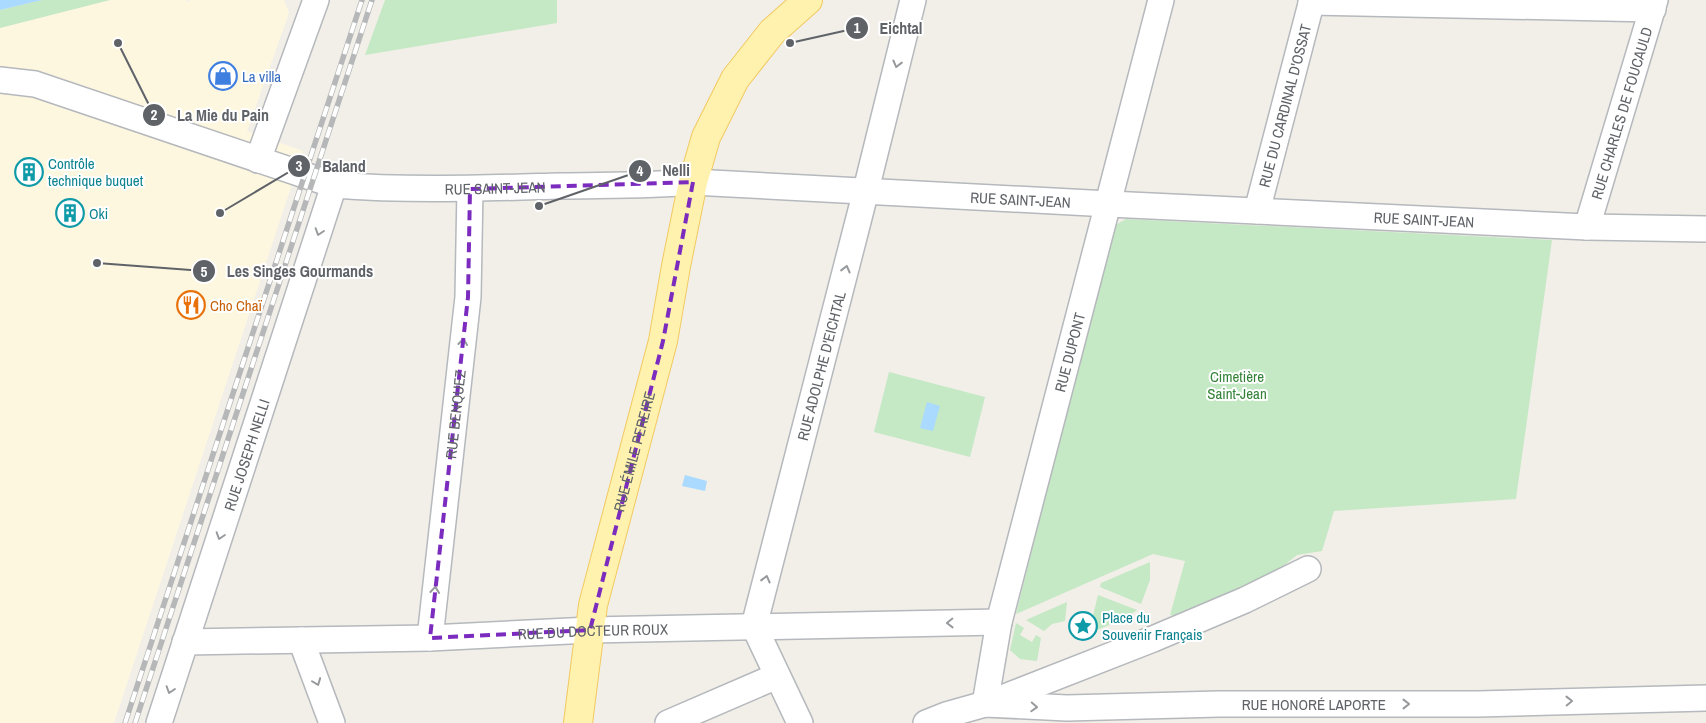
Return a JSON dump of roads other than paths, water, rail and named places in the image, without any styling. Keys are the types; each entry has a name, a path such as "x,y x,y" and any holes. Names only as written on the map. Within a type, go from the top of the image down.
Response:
{"main road":[{"name":"RUE ÉMILE PEREIRE","path":"578,723 593,605 663,340 693,182 706,137 735,79 772,32 808,0"}],"street":[{"path":"258,160 316,0"},
{"name":"RUE ADOLPHE D'EICHTAL","path":"754,626 913,0"},
{"name":"RUE DUPONT","path":"985,704 999,622 1161,0"},
{"path":"1311,1 1654,4"},
{"name":"RUE DU CARDINAL D'OSSAT","path":"1258,211 1311,1"},
{"name":"RUE CHARLES DE FOUCAULD","path":"1587,227 1654,4"},
{"name":"RUE SAINT-JEAN","path":"0,80 35,84 334,185 371,188 470,188 658,185 693,182 1587,227 1706,229"},
{"name":"RUE JOSEPH NELLI","path":"159,723 334,185"},
{"name":"RUE BENQUEZ","path":"430,638 468,297 470,188"},
{"path":"985,704 1153,639 1227,608 1308,569"},
{"name":"RUE DU DOCTEUR ROUX","path":"186,642 430,638 590,630 999,622"},
{"path":"754,626 800,723"},
{"path":"301,640 332,723"},
{"path":"668,723 777,676"},
{"name":"RUE HONORÉ LAPORTE","path":"939,720 985,704 1217,714 1476,713 1706,698"}],"water":[{"path":"0,0 42,0 0,10"},
{"path":"927,402 940,406 933,431 920,428"},
{"path":"685,475 707,481 705,491 682,486"}],"railway":[{"path":"125,723 362,0"},
{"path":"135,723 372,0"}],"place":[{"name":"La Mie du Pain","path":"118,43"},
{"name":"Eichtal","path":"790,43"},
{"name":"La villa","path":"223,76"},
{"name":"Contrôle technique buquet","path":"29,172"},
{"name":"Nelli","path":"539,206"},
{"name":"Oki","path":"70,213"},
{"name":"Baland","path":"220,213"},
{"name":"Les Singes Gourmands","path":"97,263"},
{"name":"Cho Chaï","path":"191,305"},
{"name":"Place du Souvenir Français","path":"1083,626"}],"park label":[{"name":"Cimetière Saint-Jean","path":"1237,384"}]}
